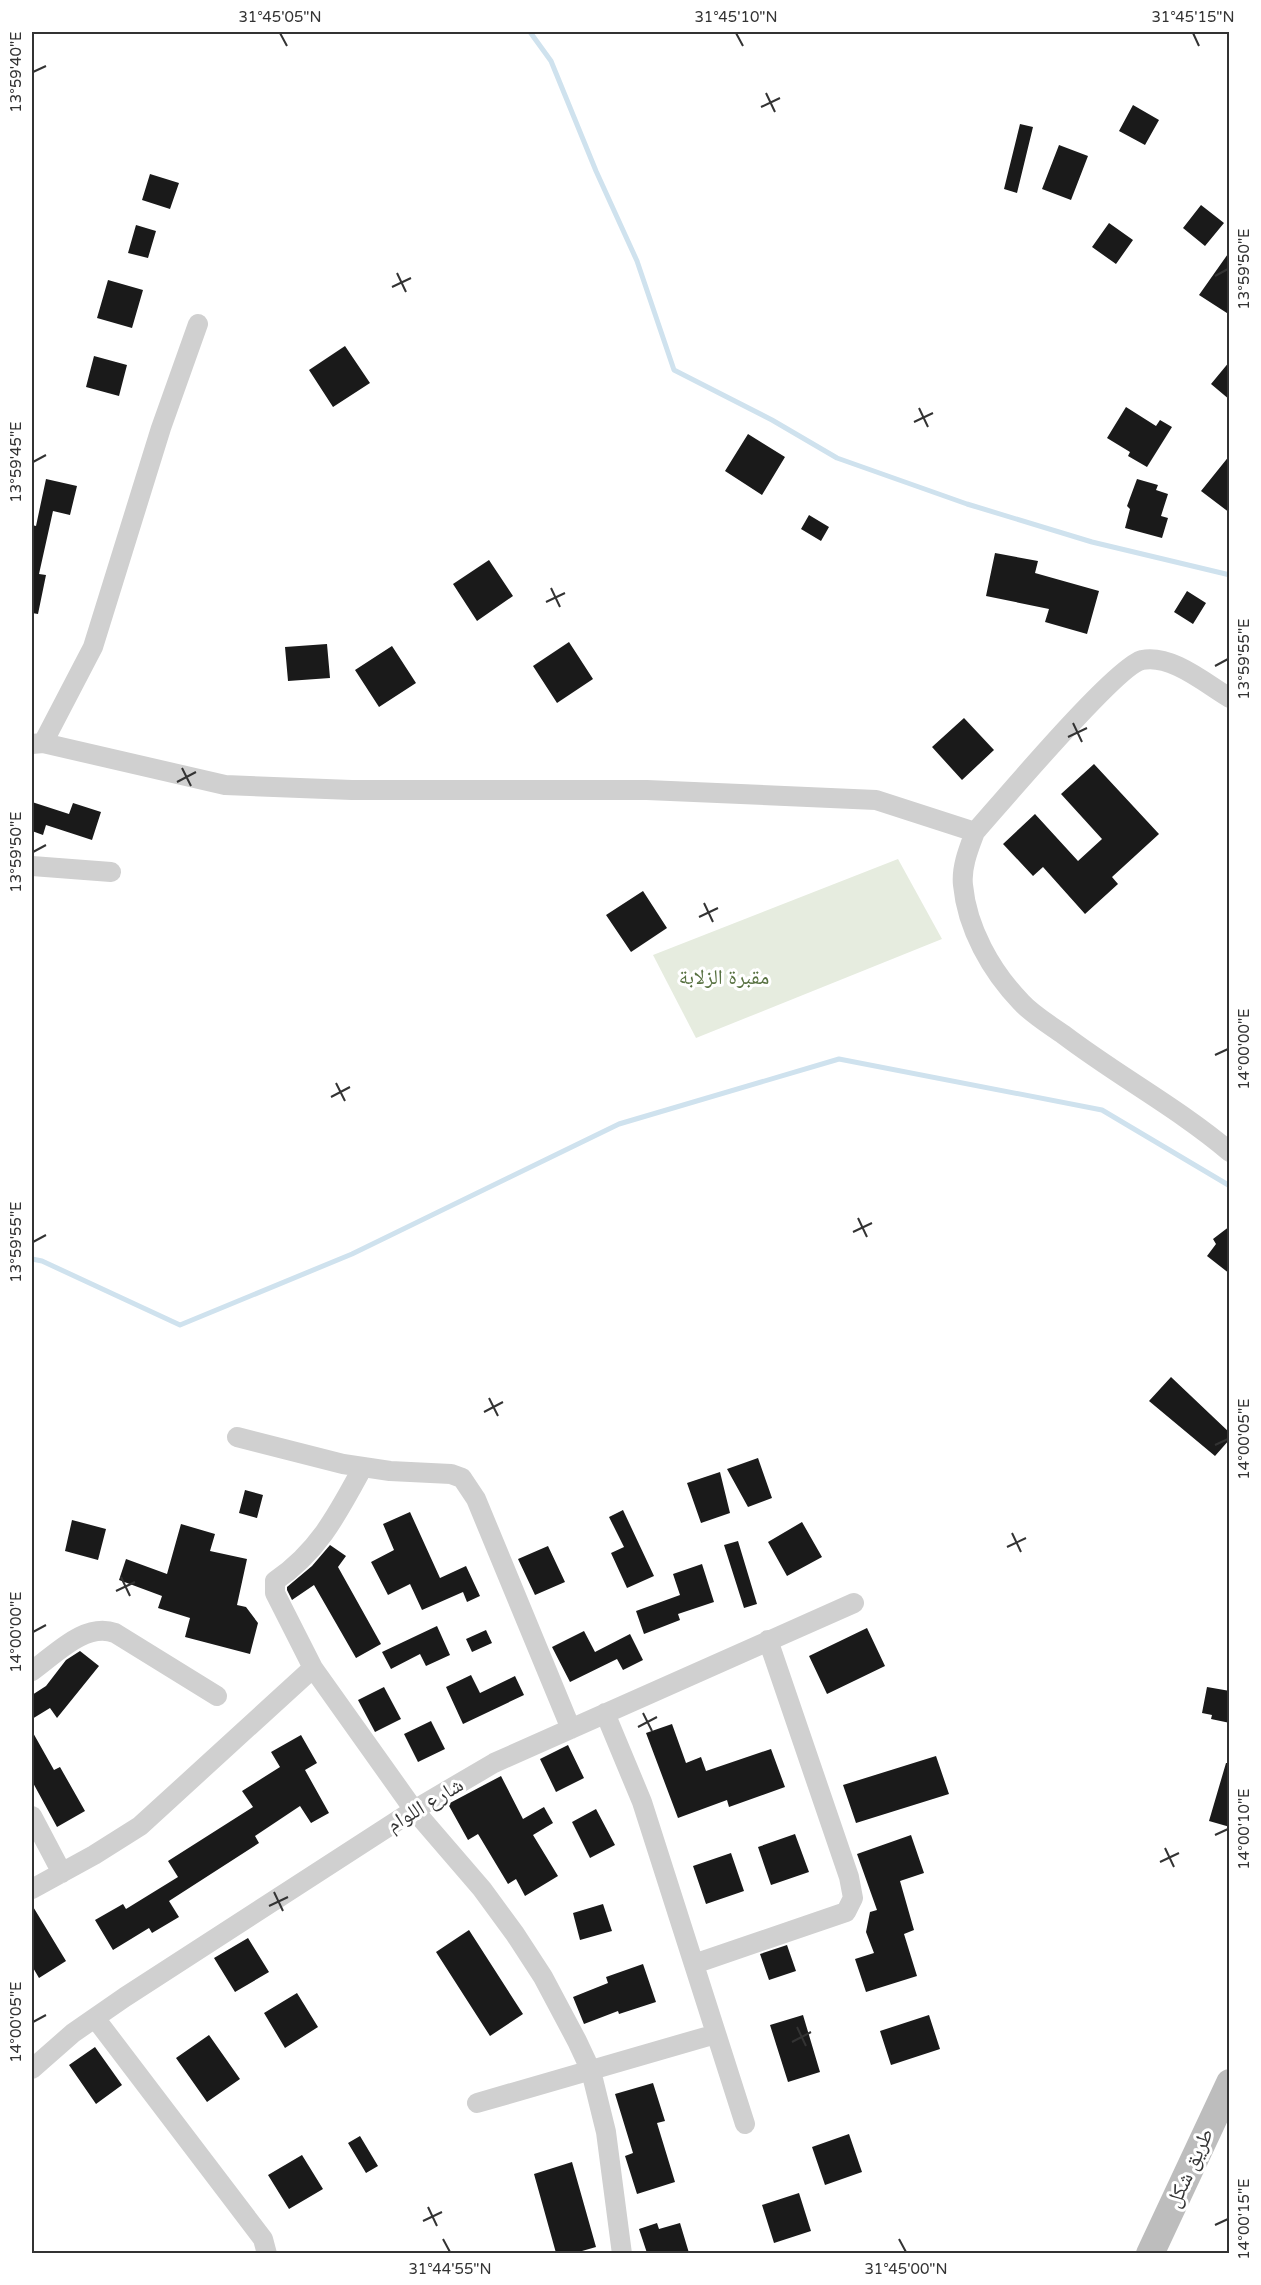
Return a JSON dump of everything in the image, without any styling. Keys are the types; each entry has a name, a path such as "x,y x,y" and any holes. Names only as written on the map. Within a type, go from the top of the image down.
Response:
{"main road":[{"name":"طريق شكل","path":"1150,2253 1230,2083"}],"street":[{"path":"198,324 161,428 93,647 37,744 225,785 352,790 648,790 876,800 975,832"},
{"path":"1230,698 1173,664 1157,660 1134,664 1076,719 975,832 967,854 962,883 970,918 984,953 1002,981 1022,1004 1087,1052 1172,1107 1230,1152"},
{"path":"32,866 111,872"},
{"path":"237,1437 390,1472 440,1472 462,1478 476,1499 571,1729"},
{"path":"363,1467 330,1527 307,1557 274,1584 275,1593 313,1668 414,1810 482,1889 543,1977 591,2071 606,2132 622,2253"},
{"name":"شارع اللوام","path":"32,2069 95,2018 414,1810 494,1763 854,1603"},
{"path":"32,1671 85,1633 103,1628 115,1633 217,1696"},
{"path":"694,1964 846,1912 853,1898 849,1877 768,1640"},
{"path":"32,1889 140,1826 313,1668"},
{"path":"605,1713 642,1802 745,2124"},
{"path":"32,1816 62,1873"},
{"path":"95,2018 263,2239 267,2253"},
{"path":"477,2103 716,2034"}],"green space":[{"name":"مقبرة الزلابة","path":"898,859 942,939 696,1038 653,955"}],"building":[{"path":"1133,105 1159,120 1145,145 1119,131"},
{"path":"1020,124 1033,127 1017,193 1004,189"},
{"path":"1059,145 1088,156 1071,200 1042,189"},
{"path":"150,174 179,183 170,209 142,200"},
{"path":"1201,205 1224,223 1205,246 1183,228"},
{"path":"1109,223 1133,240 1116,264 1092,247"},
{"path":"136,225 156,231 148,258 128,253"},
{"path":"1230,251 1230,315 1199,295"},
{"path":"108,280 143,290 132,328 97,318"},
{"path":"345,346 370,383 333,407 309,370"},
{"path":"94,356 127,365 119,396 86,387"},
{"path":"1230,361 1230,400 1211,384"},
{"path":"1126,407 1156,426 1160,420 1172,427 1147,467 1128,456 1130,452 1107,438"},
{"path":"748,434 785,457 762,495 725,471"},
{"path":"1230,455 1230,513 1201,491"},
{"path":"46,479 77,486 70,515 53,511 39,574 46,575 38,614 32,613 32,525 36,526"},
{"path":"1137,479 1158,485 1156,490 1168,494 1161,516 1168,518 1162,538 1125,528 1130,509 1127,506"},
{"path":"809,515 829,527 821,541 801,529"},
{"path":"995,553 1038,561 1035,573 1099,591 1087,634 1045,622 1049,609 986,596"},
{"path":"489,560 513,596 477,621 453,584"},
{"path":"1187,591 1206,603 1193,624 1174,612"},
{"path":"569,642 593,679 557,703 533,666"},
{"path":"327,644 330,678 288,681 285,647"},
{"path":"392,646 416,683 379,707 355,670"},
{"path":"964,718 994,750 962,780 932,747"},
{"path":"1094,764 1159,834 1112,877 1118,884 1085,914 1043,867 1033,876 1003,844 1035,814 1078,861 1102,839 1061,794"},
{"path":"32,802 69,814 73,803 101,812 92,840 46,825 43,835 32,831"},
{"path":"643,891 667,928 631,952 606,915"},
{"path":"1230,1226 1230,1274 1207,1256 1216,1244 1213,1239"},
{"path":"1171,1377 1230,1433 1230,1439 1215,1456 1149,1401"},
{"path":"758,1458 772,1498 748,1507 727,1469"},
{"path":"720,1472 730,1513 701,1523 687,1483"},
{"path":"245,1490 263,1495 257,1518 239,1513"},
{"path":"623,1510 654,1576 627,1588 611,1553 624,1547 609,1517"},
{"path":"410,1512 440,1578 466,1566 480,1596 467,1602 463,1592 422,1610 410,1584 388,1595 371,1562 394,1550 383,1524"},
{"path":"72,1520 106,1529 98,1560 65,1551"},
{"path":"802,1522 822,1557 787,1576 768,1542"},
{"path":"181,1524 215,1534 210,1551 247,1559 237,1605 246,1607 258,1623 250,1654 185,1637 190,1618 158,1608 162,1596 119,1580 126,1559 167,1574"},
{"path":"738,1541 757,1604 744,1608 724,1545"},
{"path":"330,1545 346,1556 338,1567 381,1644 356,1658 314,1585 292,1600 287,1590 287,1587 312,1566"},
{"path":"548,1546 565,1582 535,1595 518,1559"},
{"path":"702,1564 714,1602 678,1614 680,1620 644,1634 636,1611 680,1595 673,1574"},
{"path":"437,1626 450,1655 426,1666 420,1654 391,1669 382,1652"},
{"path":"867,1628 885,1666 827,1694 809,1656"},
{"path":"486,1630 492,1643 472,1652 466,1639"},
{"path":"584,1631 595,1652 630,1634 643,1660 623,1670 617,1659 570,1682 552,1647"},
{"path":"80,1651 99,1666 57,1718 50,1708 32,1719 32,1695 46,1686 66,1660"},
{"path":"471,1675 480,1693 515,1676 524,1695 463,1724 446,1687"},
{"path":"384,1687 401,1719 375,1732 358,1700"},
{"path":"1207,1687 1230,1691 1230,1723 1211,1719 1212,1715 1202,1713"},
{"path":"431,1721 445,1749 418,1762 404,1734"},
{"path":"672,1724 686,1763 701,1757 706,1771 771,1749 785,1787 729,1807 727,1800 678,1818 646,1733"},
{"path":"32,1731 54,1770 60,1767 85,1811 57,1827 32,1781"},
{"path":"301,1735 317,1763 305,1770 329,1813 311,1823 300,1806 255,1836 259,1843 169,1901 179,1917 152,1933 149,1928 113,1950 95,1920 123,1904 126,1909 178,1877 168,1861 253,1807 242,1791 280,1767 271,1752"},
{"path":"568,1745 584,1778 556,1792 540,1759"},
{"path":"936,1756 949,1794 856,1823 843,1785"},
{"path":"1226,1763 1230,1763 1230,1827 1209,1821"},
{"path":"501,1776 523,1819 544,1807 553,1823 533,1835 558,1876 525,1896 516,1879 508,1884 478,1834 468,1840 448,1804"},
{"path":"596,1809 615,1845 590,1858 572,1822"},
{"path":"795,1834 809,1872 771,1885 758,1847"},
{"path":"911,1835 924,1873 900,1881 914,1930 904,1934 917,1976 866,1992 855,1959 874,1953 866,1932 870,1912 877,1910 857,1854"},
{"path":"731,1853 744,1891 706,1904 693,1866"},
{"path":"603,1904 612,1931 580,1940 573,1913"},
{"path":"32,1905 66,1961 39,1978 32,1966"},
{"path":"469,1930 523,2014 490,2036 436,1952"},
{"path":"248,1938 269,1972 235,1992 214,1958"},
{"path":"787,1945 796,1971 769,1980 760,1954"},
{"path":"643,1964 656,2002 619,2014 618,2011 584,2024 573,1997 608,1983 606,1977"},
{"path":"297,1993 318,2027 285,2048 264,2013"},
{"path":"803,2015 820,2072 788,2082 770,2025"},
{"path":"929,2015 940,2049 891,2065 880,2031"},
{"path":"209,2035 240,2079 207,2102 176,2058"},
{"path":"95,2047 122,2085 96,2104 69,2065"},
{"path":"653,2083 665,2121 657,2123 675,2182 637,2194 625,2156 633,2153 615,2094"},
{"path":"849,2134 862,2172 825,2185 812,2147"},
{"path":"360,2136 378,2166 366,2173 348,2143"},
{"path":"302,2155 323,2189 289,2209 268,2175"},
{"path":"572,2162 596,2247 575,2253 556,2253 534,2174"},
{"path":"799,2193 811,2231 774,2243 762,2205"},
{"path":"657,2223 659,2229 680,2223 689,2253 647,2253 639,2229"}],"waterway":[{"path":"530,32 551,61 596,171 637,261 674,370 772,420 837,458 967,504 1092,542 1230,575"},
{"path":"32,1259 42,1261 180,1325 352,1254 619,1124 839,1059 1102,1110 1230,1186"}]}
